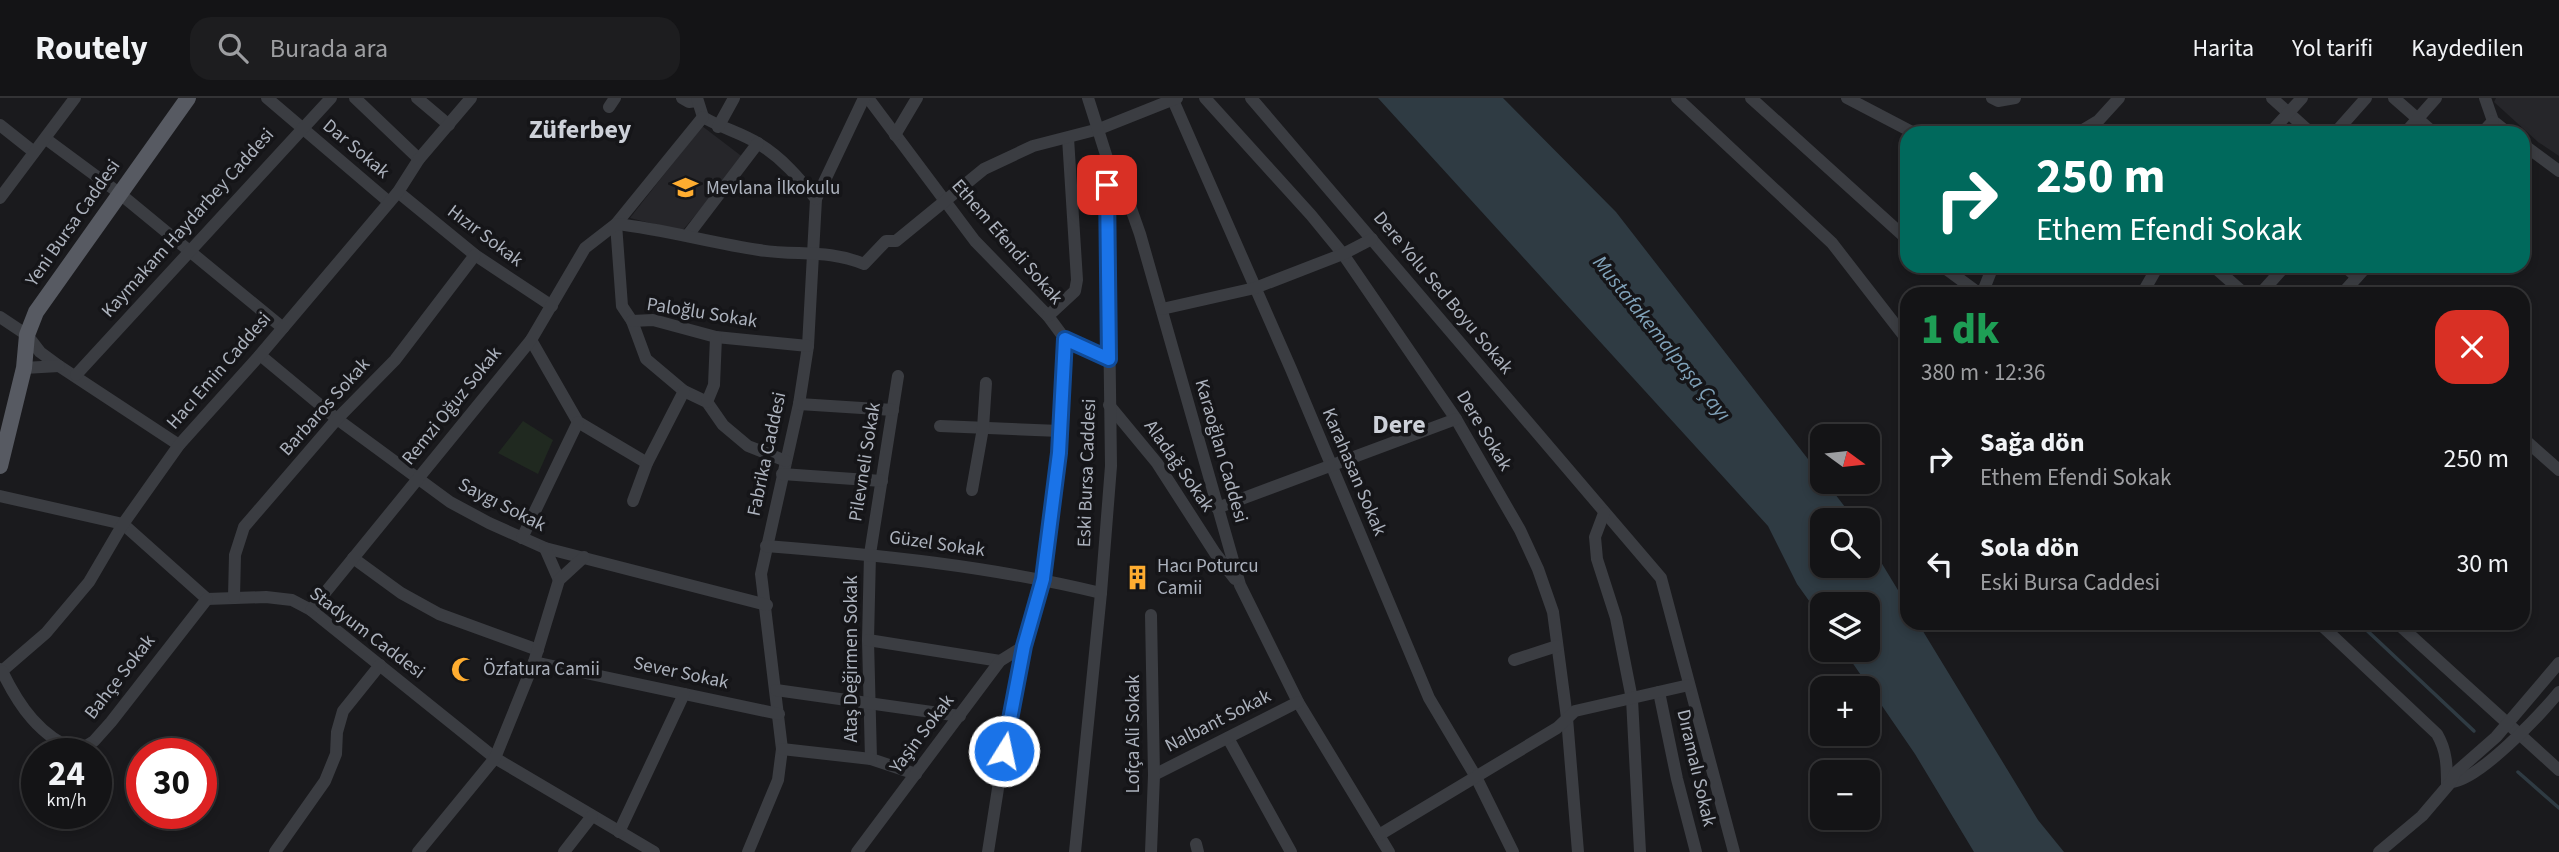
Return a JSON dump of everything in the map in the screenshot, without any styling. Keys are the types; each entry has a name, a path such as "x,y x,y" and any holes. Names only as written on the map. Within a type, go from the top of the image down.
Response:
{"main road":[{"name":"Yeni Bursa Caddesi","path":"0,466 24,368 27,335 36,312 188,98"}],"street":[{"path":"0,198 75,98"},
{"name":"Dar Sokak","path":"267,98 301,128 394,197"},
{"name":"Kaymakam Haydarbey Caddesi","path":"76,375 331,98"},
{"path":"355,98 418,159"},
{"path":"417,98 449,125"},
{"name":"Hacı Emin Caddesi","path":"1,670 46,633 89,582 123,524 179,445 260,355 394,197 418,159 471,98"},
{"path":"682,98 690,102 697,99 703,117 718,127 758,143 793,170 816,199 866,98"},
{"path":"718,127 734,98"},
{"name":"Ethem Efendi Sokak","path":"866,98 975,241 1048,316 1065,339 1109,359"},
{"path":"895,135 917,98"},
{"name":"Eski Bursa Caddesi","path":"1075,852 1111,466 1107,158 1087,98"},
{"name":"Dere Sokak","path":"1205,98 1343,254 1456,419 1520,530 1538,569 1553,612 1567,718 1578,852"},
{"name":"Dere Yolu Sed Boyu Sokak","path":"1251,98 1661,578 1734,852"},
{"path":"1677,98 1832,243 1900,330"},
{"path":"1751,98 1900,233"},
{"path":"1847,98 1901,126"},
{"path":"1992,98 2008,101 2015,98"},
{"path":"2090,126 2098,121 2119,98"},
{"path":"2272,98 2303,126"},
{"path":"2276,126 2302,98"},
{"path":"2341,126 2366,98"},
{"path":"2394,98 2426,126"},
{"path":"2411,126 2436,98"},
{"path":"2485,98 2493,121 2499,126"},
{"path":"786,461 748,446 723,425 706,402 684,391 646,359 632,321 622,306 616,224 760,250 812,254 824,252 849,257 864,264 886,241 897,241 984,169 1032,146 1099,129 1175,99"},
{"name":"Karahasan Sokak","path":"1175,99 1429,698 1476,777 1513,852"},
{"name":"Remzi Oğuz Sokak","path":"311,610 531,340 585,248 616,224 703,117"},
{"path":"2488,126 2493,121"},
{"path":"0,125 34,152"},
{"path":"1048,316 1075,291 1077,280 1068,138"},
{"path":"46,139 119,193 283,328"},
{"path":"688,235 758,143"},
{"path":"2530,149 2559,171"},
{"name":"Karaoğlan Caddesi","path":"1107,158 1122,183 1140,234 1240,585 1298,702 1389,852"},
{"name":"Hızır Sokak","path":"394,197 552,306"},
{"name":"Fabrika Caddesi","path":"748,852 778,780 782,749 761,574 799,404 808,346 816,199"},
{"path":"1162,309 1255,288 1343,254 1372,239"},
{"name":"Barbaros Sokak","path":"234,597 235,555 244,527 337,419 394,360 475,255"},
{"path":"1952,273 1971,287"},
{"path":"2222,273 2237,287"},
{"path":"2266,287 2279,273"},
{"name":"Paloğlu Sokak","path":"632,321 653,320 716,337 808,346"},
{"path":"3,324 27,335 40,352 59,366 179,445"},
{"path":"706,402 714,385 716,337"},
{"path":"988,852 1008,725 1024,646 1043,579 1060,431 1065,339"},
{"path":"531,340 578,422 647,463"},
{"name":"Saygı Sokak","path":"260,355 337,419 450,502 522,538 544,548 766,605"},
{"path":"24,368 59,366"},
{"name":"Pilevneli Sokak","path":"870,554 898,376"},
{"path":"972,491 983,428 986,383"},
{"path":"633,501 647,463 684,391"},
{"path":"799,404 893,410"},
{"name":"Aladağ Sokak","path":"1109,405 1157,463 1215,553 1240,585"},
{"path":"1217,508 1456,419"},
{"path":"522,538 578,422"},
{"path":"940,426 1060,431"},
{"path":"2530,444 2559,470"},
{"path":"782,474 882,481"},
{"path":"0,496 123,524 206,599"},
{"path":"1604,513 1595,537 1597,559 1616,618 1632,699 1640,852"},
{"name":"Güzel Sokak","path":"766,546 937,561 1043,579 1101,593"},
{"path":"544,548 559,580"},
{"name":"Ataş Değirmen Sokak","path":"870,554 867,640 871,759 916,774"},
{"path":"418,852 495,758 536,656 559,580 584,557"},
{"name":"Sever Sokak","path":"354,558 401,593 439,614 536,656 684,694 779,714"},
{"name":"Stadyum Caddesi","path":"206,599 234,597 292,600 311,610 495,758 654,852"},
{"name":"Bahçe Sokak","path":"1,670 18,702 42,729 61,744 78,751 94,741 111,722 206,599"},
{"name":"Lofça Ali Sokak","path":"1151,615 1154,775 1151,852"},
{"path":"2326,630 2437,734 2442,742 2449,784"},
{"path":"2405,630 2559,770"},
{"path":"867,640 1000,661"},
{"name":"Yaşin Sokak","path":"857,852 1000,661 1024,646"},
{"path":"1514,660 1557,646"},
{"path":"2379,852 2422,816 2455,773 2508,723 2559,663"},
{"path":"275,852 326,781 336,754 337,732 343,711 380,665"},
{"path":"1380,835 1557,728 1574,712 1689,685"},
{"path":"776,690 960,716"},
{"name":"Dıramalı Sokak","path":"1660,692 1677,779 1696,852"},
{"path":"2449,784 2460,782 2520,734 2559,692"},
{"path":"619,832 684,694"},
{"name":"Nalbant Sokak","path":"1154,775 1298,702"},
{"path":"1228,738 1291,852"},
{"path":"782,749 871,759"},
{"path":"564,852 593,816"}],"shaded area":[{"path":"2496,98 2559,98 2559,156 2530,135 2530,126 2520,126 2494,102"},
{"name":"Mevlana İlkokulu","path":"702,126 744,158 682,231 630,218"},
{"path":"523,421 553,440 538,474 498,453"}],"water":[{"name":"Mustafakemalpaşa Çayı","path":"1378,98 1503,98 1616,212 1810,462 1810,494 1835,494 1846,508 1810,508 1810,578 1880,578 1880,560 1900,593 1900,630 1922,630 2038,820 2064,852 1974,852 1915,754 1880,703 1880,676 1862,676 1852,662 1880,662 1880,592 1810,592 1810,602 1797,584 1768,526"}],"waterway":[{"path":"2366,630 2474,731"},
{"path":"2518,772 2559,808"}],"place":[{"name":"Mevlana İlkokulu","path":"686,188"},
{"name":"Hacı Poturcu Camii","path":"1137,577"},
{"name":"Özfatura Camii","path":"463,669"}],"district":[{"name":"Züferbey","path":"580,129"},
{"name":"Dere","path":"1399,424"}],"route":[{"path":"1004,751 1024,646 1043,579 1059,453 1065,339 1109,359 1107,185"}]}
